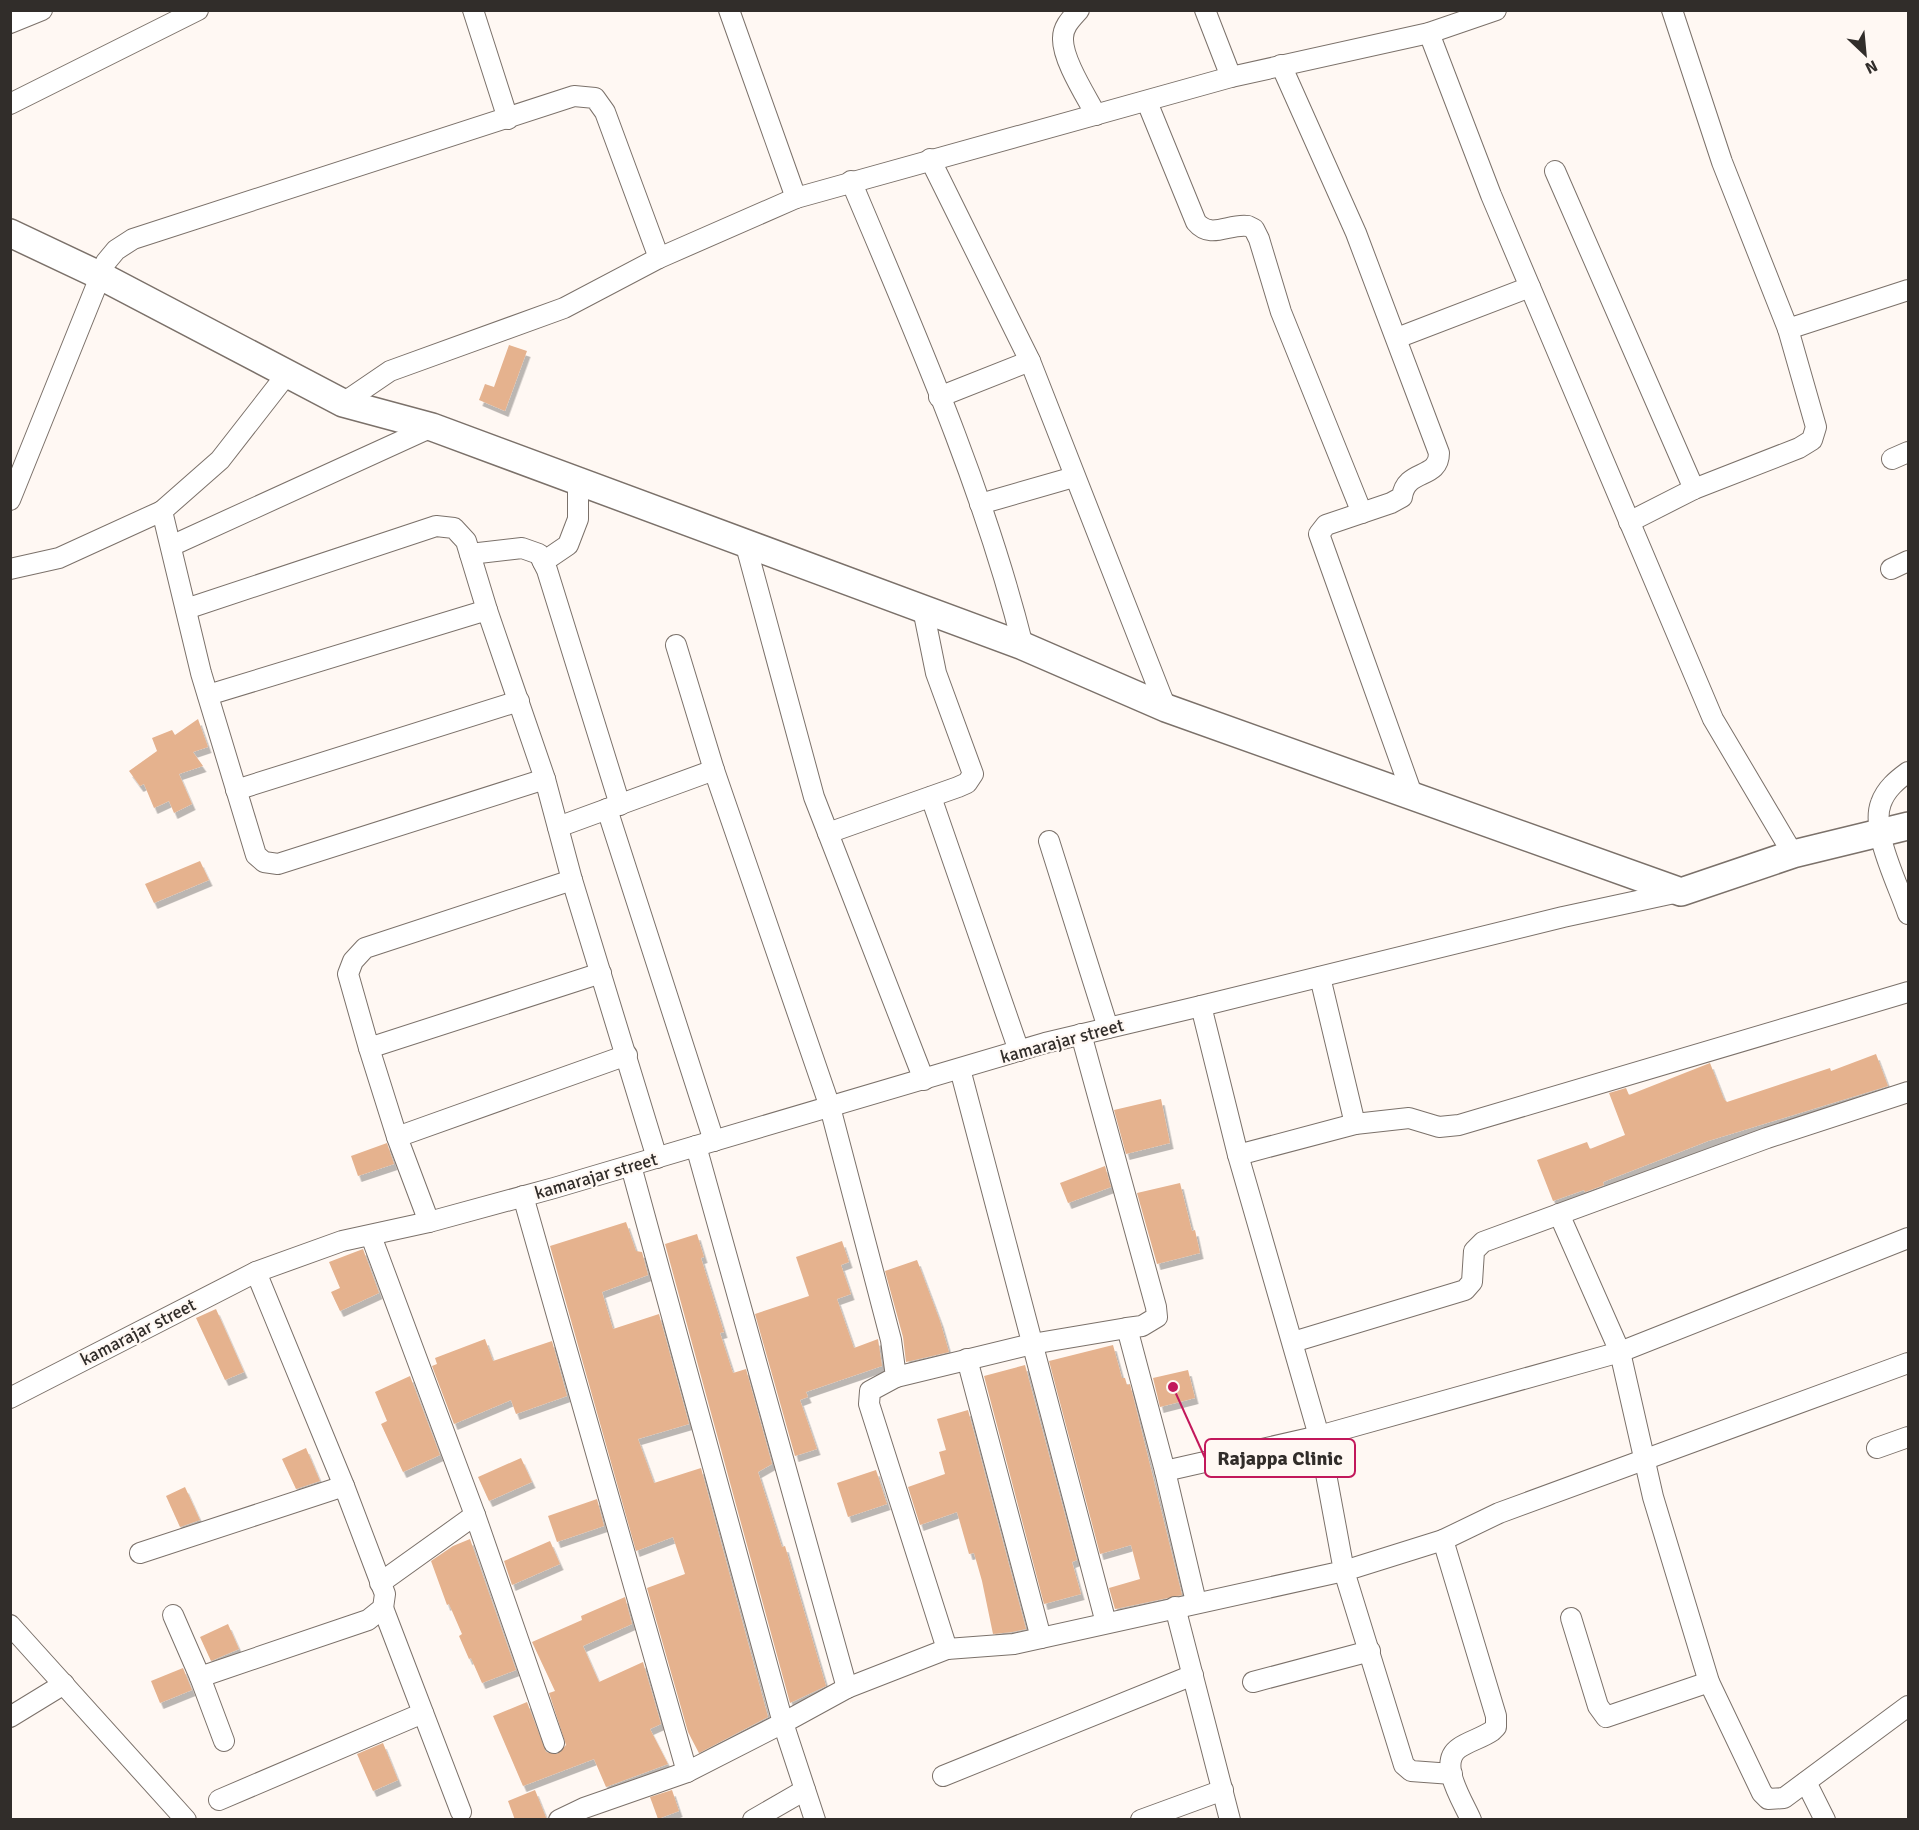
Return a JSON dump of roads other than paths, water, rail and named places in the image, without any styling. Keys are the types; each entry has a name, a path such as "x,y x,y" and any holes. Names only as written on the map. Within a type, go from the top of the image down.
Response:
{"main road":[{"path":"10,233 101,276 343,403 432,427 1023,646 1166,708 1681,892 1793,854 1908,826"}],"street":[{"path":"10,104 198,10"},
{"path":"473,10 508,119"},
{"path":"729,10 796,198"},
{"path":"1079,10 1067,23 1063,37 1066,52 1096,115"},
{"path":"1205,10 1231,77"},
{"path":"343,403 366,385 390,371 564,308 659,258 796,198 1231,77 1429,33 1496,10"},
{"path":"1629,522 1694,489 1799,448 1812,440 1816,427 1788,329 1722,162 1672,10"},
{"path":"10,22 32,12"},
{"path":"1429,33 1491,195 1713,719 1793,854"},
{"path":"1281,65 1356,233 1439,453 1439,462 1434,468 1410,480 1403,487 1402,497 1326,525 1319,534 1413,796"},
{"path":"10,500 106,262 116,250 133,239 574,96 595,98 605,112 659,258"},
{"path":"1147,102 1196,222 1203,230 1210,231 1248,226 1254,229 1281,312 1362,513"},
{"path":"930,159 1030,361 1166,708"},
{"path":"1555,171 1694,489"},
{"path":"851,181 980,504 1007,585 1023,646"},
{"path":"1397,338 1530,287"},
{"path":"1788,329 1908,290"},
{"path":"939,397 1030,361"},
{"path":"10,569 59,558 162,511 220,460 287,374"},
{"path":"171,546 432,427"},
{"path":"980,504 1074,477"},
{"path":"543,562 568,546 578,519 578,481"},
{"path":"162,511 208,695 256,855 264,862 278,864 545,779"},
{"path":"186,609 436,526 454,528 466,541 487,610 545,779 572,880 657,1158"},
{"path":"745,542 814,797 924,1080"},
{"path":"470,554 522,548 539,554 543,562 614,807 705,1144 847,1688"},
{"path":"828,834 967,783 973,774 936,673 923,609"},
{"path":"208,695 487,610"},
{"path":"676,645 714,770 830,1107 891,1340 896,1377"},
{"path":"236,790 519,701"},
{"path":"558,827 714,770"},
{"path":"1908,772 1893,783 1881,804 1879,833 1908,915"},
{"path":"931,797 1019,1051"},
{"path":"1049,841 1108,1028"},
{"path":"429,1222 397,1137 369,1048 348,974 353,961 365,948 572,880"},
{"name":"kamarajar street","path":"10,1398 256,1272 342,1241 429,1222 631,1166 1080,1034 1574,915 1681,892"},
{"path":"369,1048 601,973"},
{"path":"1320,977 1355,1124"},
{"path":"1238,1155 1355,1124 1409,1118 1438,1127 1459,1125 1908,992"},
{"path":"1202,1006 1238,1155 1319,1436 1344,1571 1404,1765 1412,1771 1452,1774"},
{"path":"947,1649 869,1404 870,1391 896,1377 1032,1344 1127,1328 1151,1322 1157,1317 1080,1034"},
{"path":"397,1137 627,1055"},
{"path":"960,1069 1106,1623"},
{"path":"1293,1342 1465,1290 1472,1282 1474,1251 1478,1245 1767,1138 1908,1092"},
{"path":"631,1166 783,1724 815,1820"},
{"path":"523,1196 687,1772"},
{"path":"1559,1214 1620,1353 1644,1461 1709,1682 1762,1793 1768,1799 1784,1798 1908,1706"},
{"path":"371,1236 475,1515 554,1743"},
{"path":"1166,1472 1319,1436 1620,1353 1908,1238"},
{"path":"256,1272 344,1486 385,1594 383,1608 461,1812"},
{"path":"1127,1328 1166,1472 1196,1602"},
{"path":"967,1359 1041,1638"},
{"path":"559,1820 584,1808 687,1772 783,1724 847,1688 947,1649 1014,1644 1344,1571 1443,1540 1499,1513 1908,1363"},
{"path":"1878,1448 1908,1437"},
{"path":"140,1553 344,1486"},
{"path":"380,1582 475,1515"},
{"path":"1443,1540 1496,1716 1496,1727 1486,1735 1459,1747 1450,1756 1452,1774 1471,1820"},
{"path":"200,1677 368,1620 383,1608"},
{"path":"1175,1608 1230,1820"},
{"path":"173,1615 200,1677 224,1742"},
{"path":"1571,1618 1598,1706 1606,1717 1709,1682"},
{"path":"10,1625 186,1820"},
{"path":"1253,1682 1370,1652"},
{"path":"943,1776 1193,1676"},
{"path":"10,1717 64,1684"},
{"path":"219,1800 423,1713"},
{"path":"1806,1782 1825,1820"},
{"path":"753,1820 805,1790"},
{"path":"1140,1820 1222,1790"}],"place":[{"name":"Rajappa Clinic","path":"1173,1387"}]}
